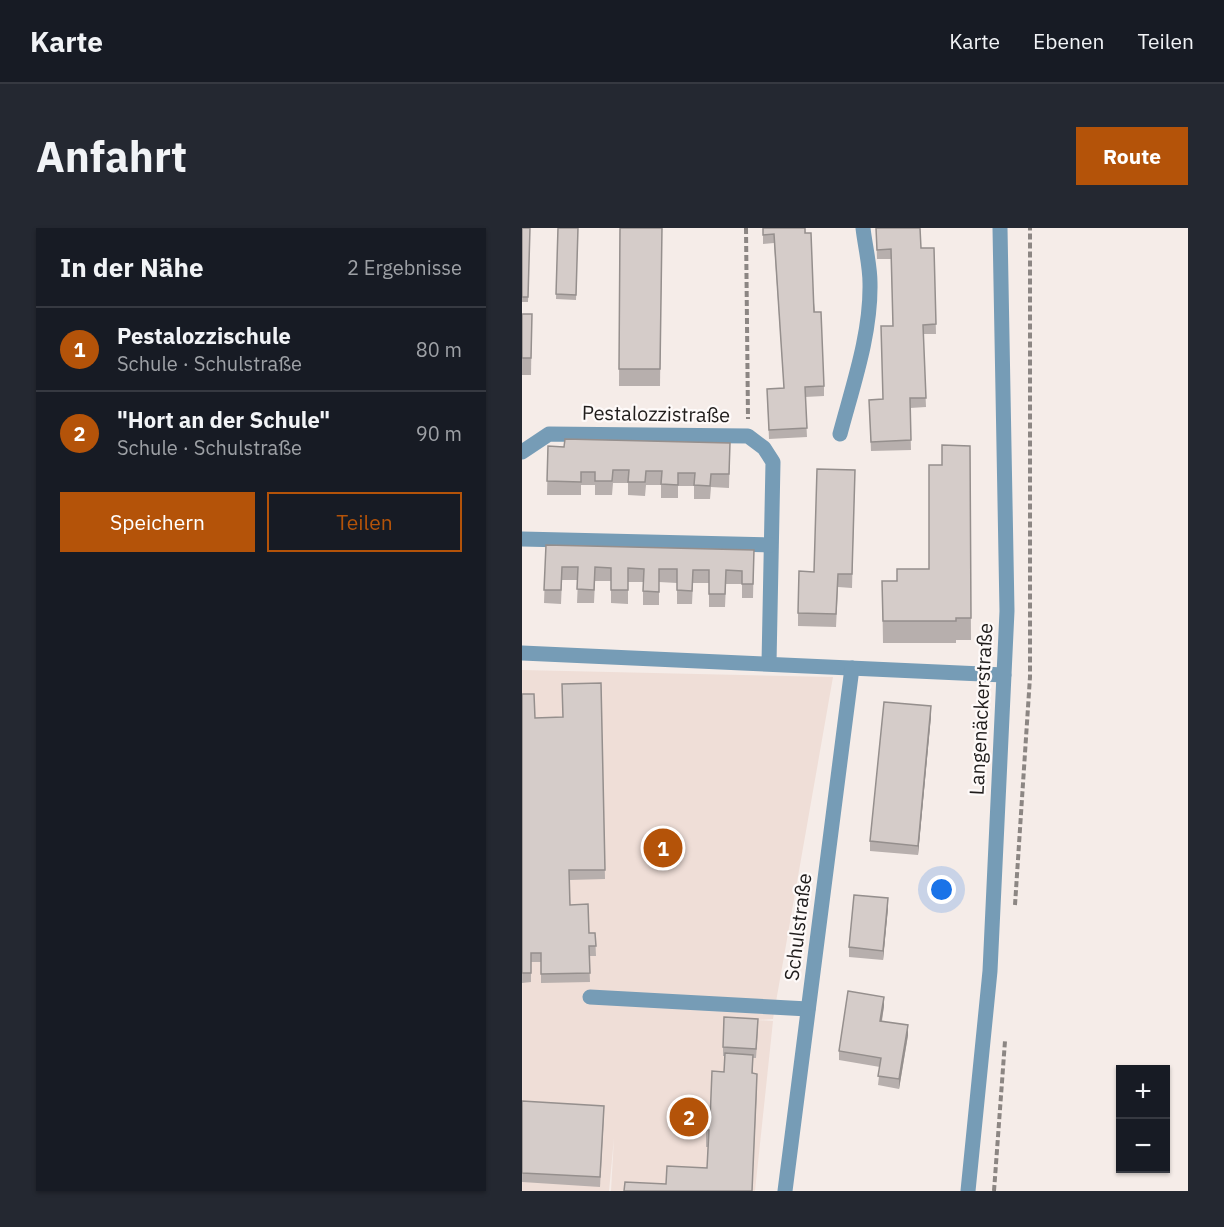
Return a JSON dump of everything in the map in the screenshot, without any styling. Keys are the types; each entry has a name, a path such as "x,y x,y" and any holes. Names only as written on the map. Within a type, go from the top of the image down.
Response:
{"street":[{"path":"840,434 857,372 867,320 870,283 863,228"},
{"name":"Langenäckerstraße","path":"968,1191 990,971 1007,611 1000,228"},
{"name":"Pestalozzistraße","path":"522,452 549,434 748,436 764,448 773,462 769,663"},
{"path":"522,539 770,545"},
{"path":"522,652 1004,675"},
{"name":"Schulstraße","path":"785,1191 852,668"},
{"path":"590,997 808,1009"}],"path":[{"path":"746,228 748,436"}],"shaded area":[{"path":"522,670 833,677 773,1019 757,1020 773,1021 755,1191 611,1191 614,1138 609,1191 522,1191"}],"building":[{"path":"522,228 530,228 528,297 522,297"},
{"path":"558,228 578,228 576,295 556,294"},
{"path":"620,228 662,228 660,369 619,369"},
{"path":"763,228 805,228 805,233 811,233 814,312 821,312 824,386 805,387 807,428 769,430 767,389 784,388 774,234 763,235"},
{"path":"876,228 920,228 921,248 934,248 936,324 923,325 926,398 910,398 911,440 871,442 869,400 883,399 881,326 893,326 891,249 877,250"},
{"path":"522,314 532,314 531,358 522,358"},
{"path":"565,439 730,443 729,474 711,474 710,486 694,485 695,473 678,473 678,485 661,484 662,471 646,471 645,482 628,482 629,470 613,470 612,481 595,481 595,472 581,472 581,482 547,481 548,446 564,447"},
{"path":"942,445 970,446 971,618 956,618 956,621 883,621 882,581 897,581 897,569 929,569 929,465 942,465"},
{"path":"817,469 855,470 852,574 838,574 836,614 798,613 799,571 814,572"},
{"path":"546,545 754,550 753,584 742,584 742,571 726,570 725,594 709,594 709,570 693,570 692,591 677,590 677,569 659,569 659,592 643,591 644,569 628,568 628,590 611,590 611,568 595,567 594,590 577,589 578,567 562,567 561,590 544,590"},
{"path":"601,683 605,870 569,870 570,905 588,904 589,933 595,933 596,946 589,946 590,973 541,974 541,953 531,953 531,973 522,973 522,694 534,694 535,718 563,717 562,684"},
{"path":"884,702 931,706 918,846 870,841"},
{"path":"854,895 888,898 883,951 849,947"},
{"path":"848,991 884,997 880,1021 908,1025 899,1079 878,1076 881,1058 839,1051"},
{"path":"724,1017 758,1019 756,1049 723,1047"},
{"path":"725,1053 753,1055 752,1073 757,1074 752,1191 624,1191 625,1182 666,1184 667,1166 707,1168 709,1130 706,1130 706,1120 710,1120 712,1071 724,1072"},
{"path":"522,1101 604,1106 600,1177 522,1173"}],"place":[{"name":"Pestalozzischule","path":"663,848"},
{"name":"\"Hort an der Schule\"","path":"689,1117"}]}
